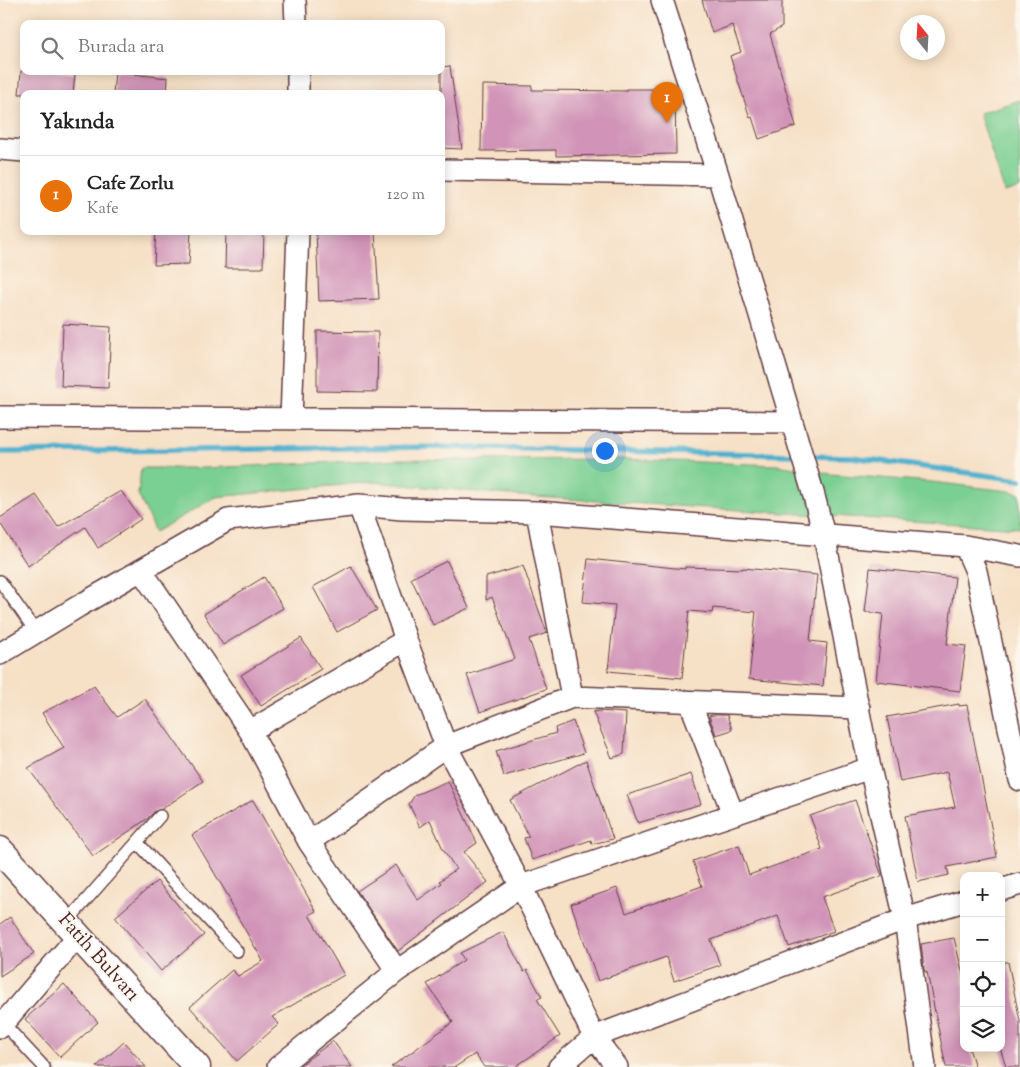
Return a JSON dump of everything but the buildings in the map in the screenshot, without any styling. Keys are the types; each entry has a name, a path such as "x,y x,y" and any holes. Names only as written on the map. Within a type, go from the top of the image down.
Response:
{"street":[{"path":"295,0 296,20"},
{"path":"662,0 718,175 824,535 870,768 905,919 925,1067"},
{"path":"298,75 298,90"},
{"path":"0,149 20,151"},
{"path":"445,170 718,175"},
{"path":"291,420 298,235"},
{"path":"0,416 291,420 792,422"},
{"path":"358,505 446,746 521,886 594,1037 617,1067"},
{"path":"0,654 228,520 358,505 402,509 538,512 1020,549"},
{"path":"538,512 572,697"},
{"path":"965,546 1020,556"},
{"path":"965,546 976,571 1020,780"},
{"path":"141,570 250,732 309,842 397,971"},
{"path":"250,732 406,640"},
{"path":"309,842 446,746 572,697 859,708"},
{"path":"690,702 733,814"},
{"path":"278,1067 397,971 521,886 870,768"},
{"name":"Fatih Bulvarı","path":"0,850 197,1067"},
{"path":"1005,889 1020,884"},
{"path":"558,1067 594,1037 905,919 960,902"},
{"path":"2,1025 72,930"}],"lane":[{"path":"0,581 36,632"},
{"path":"72,930 137,842 160,816"},
{"path":"137,842 238,951"},
{"path":"2,1025 44,1067"}],"green space":[{"path":"1020,100 1020,188 1005,193 979,113"},
{"path":"401,459 621,459 777,465 830,474 932,482 1020,494 1020,528 519,496 373,482 216,497 155,532 138,494 141,468 205,468"}],"waterway":[{"path":"0,452 436,447 798,455"},
{"path":"807,456 852,457 1020,480"}],"place":[{"name":"Cafe Zorlu","path":"667,123"}]}
